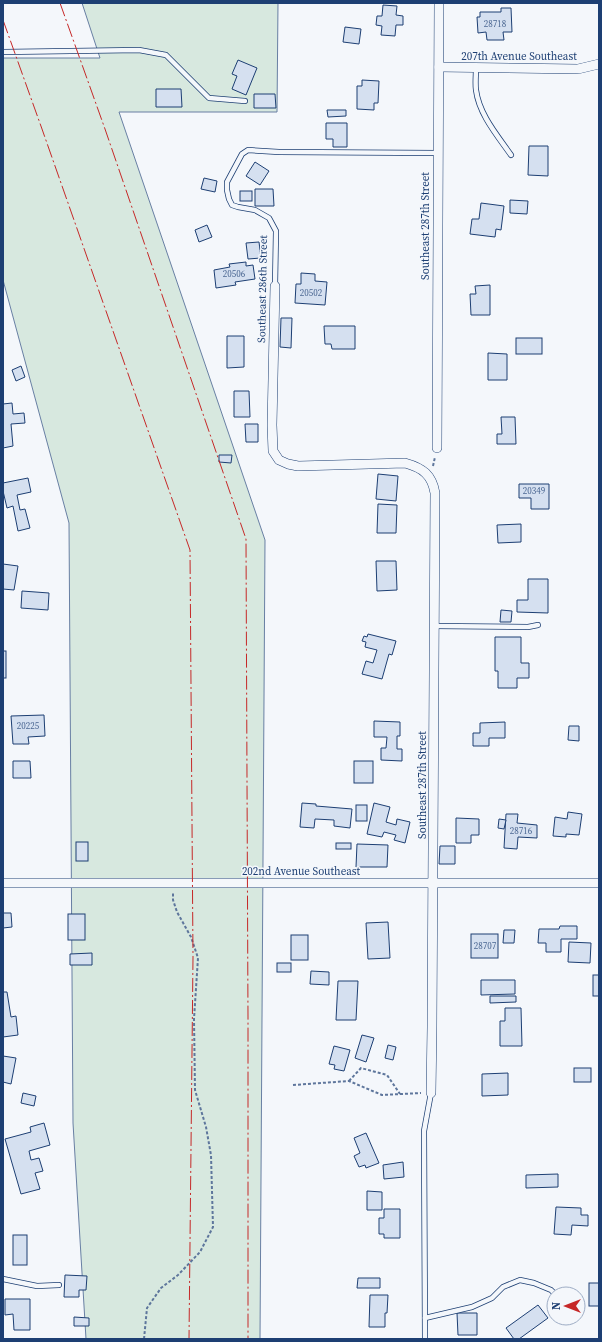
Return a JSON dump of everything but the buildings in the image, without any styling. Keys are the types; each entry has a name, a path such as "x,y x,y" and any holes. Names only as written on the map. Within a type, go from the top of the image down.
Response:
{"street":[{"name":"Southeast 287th Street","path":"437,448 440,3"},
{"name":"207th Avenue Southeast","path":"439,67 578,69 599,64"},
{"name":"Southeast 286th Street","path":"275,286 272,425 273,451 279,460 298,466 405,463 416,466 430,477"},
{"name":"Southeast 287th Street","path":"430,477 434,484 435,493 433,884 430,1093"},
{"name":"202nd Avenue Southeast","path":"3,883 599,883"}],"lane":[{"path":"3,52 139,50 166,55 209,98 245,101"},
{"path":"476,68 476,89 481,108 493,131 511,155"},
{"name":"Southeast 286th Street","path":"275,286 276,231 269,218 256,210 238,207 232,204 229,199 227,190 228,182 242,154 248,150 279,152 438,153"},
{"path":"434,626 528,627 538,625"},
{"path":"425,1339 424,1131 430,1093"},
{"path":"3,1279 37,1286 59,1285"},
{"path":"425,1318 472,1307 492,1298 503,1287 520,1280 546,1288"}],"path":[{"path":"430,477 437,448"},
{"path":"144,1339 147,1308 161,1288 178,1275 200,1252 213,1228 211,1155 206,1127 195,1090 194,1019 198,958 173,900 173,883"},
{"path":"349,1081 361,1068 388,1075 400,1094"},
{"path":"293,1085 349,1081 382,1095 430,1093"}],"shaded area":[{"path":"82,3 278,3 277,112 119,112 265,540 260,1339 86,1339 73,1123 69,523 3,280 3,58 100,58"}],"power":[{"path":"60,3 105,129 246,539 248,1339"},
{"path":"3,20 190,550 193,957 189,1339"}]}
